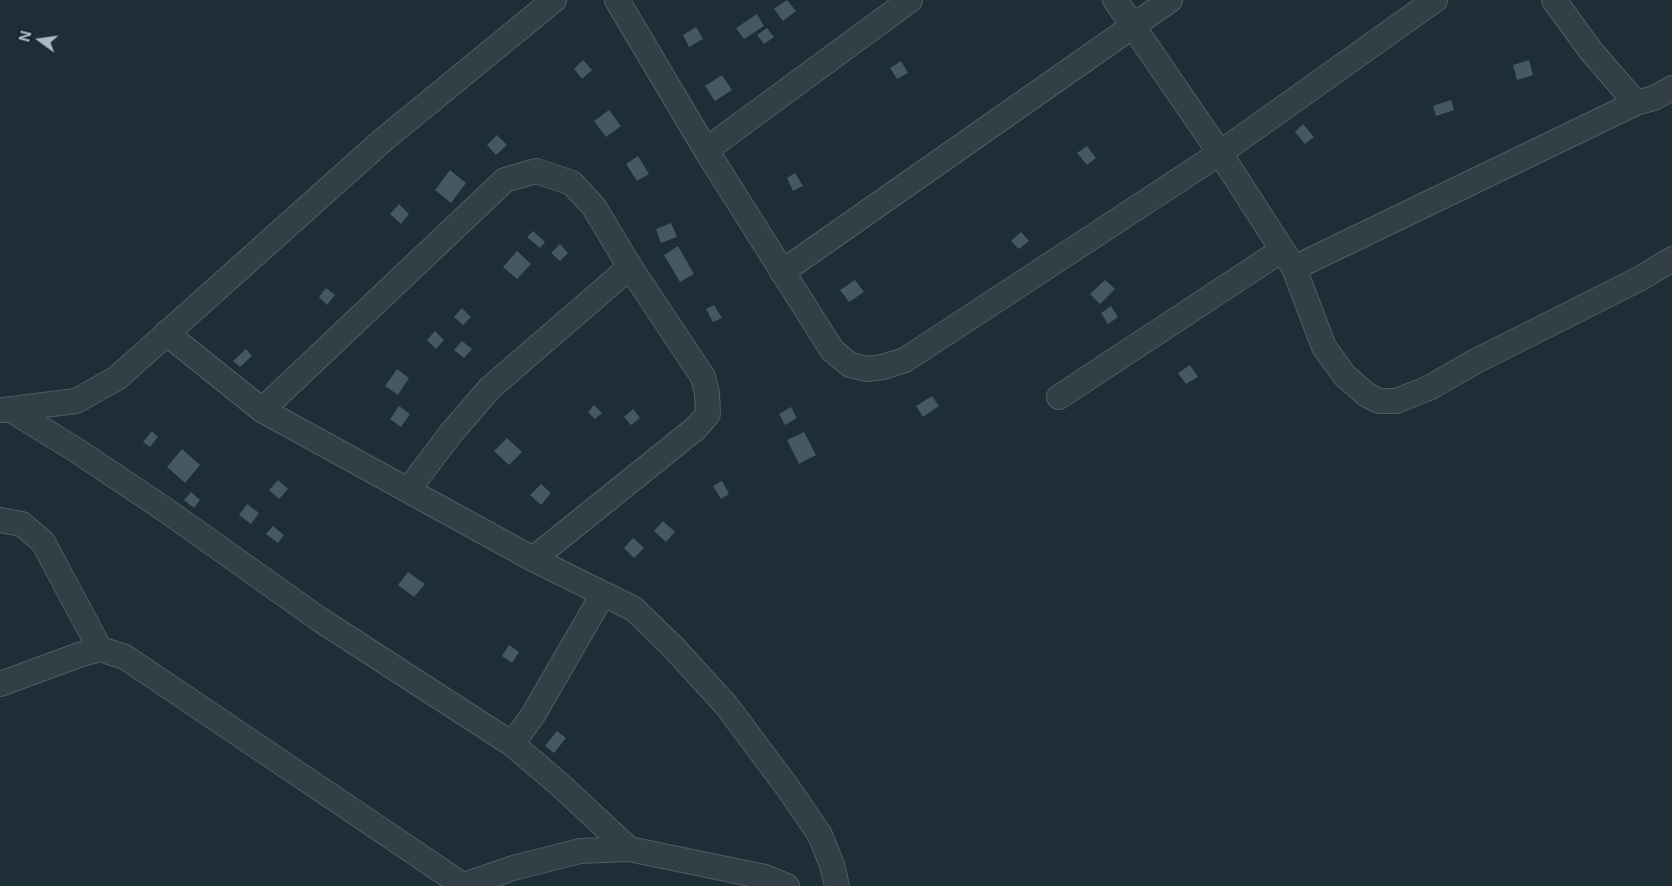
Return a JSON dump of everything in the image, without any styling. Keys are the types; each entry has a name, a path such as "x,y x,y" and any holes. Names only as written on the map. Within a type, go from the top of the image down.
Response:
{"street":[{"path":"5,410 76,401 117,378 383,140 554,0"},
{"path":"617,0 706,150 832,350 850,365 867,369 883,367 905,360 1220,153 1435,0"},
{"path":"706,150 910,0"},
{"path":"1114,0 1220,153 1288,259 1324,347 1345,376 1367,395 1379,401 1396,400 1429,388 1474,362 1641,278 1672,259"},
{"path":"782,272 1170,0"},
{"path":"1561,2 1591,51 1636,103"},
{"path":"1059,398 1288,259 1636,103 1654,98 1672,88"},
{"path":"262,410 505,180 536,171 572,183 594,207 630,268 702,377 707,393 708,414 696,428 532,560"},
{"path":"408,490 452,432 490,388 630,268"},
{"path":"166,334 262,410 532,560 634,610 674,648 726,705 820,835 832,865 837,886"},
{"path":"5,410 76,450 167,511 319,619 512,744 558,782 629,849"},
{"path":"0,520 22,524 43,542 100,649"},
{"path":"512,744 534,714 603,594"},
{"path":"0,684 100,649 125,657 463,885 513,868 580,851 629,849 765,878 787,886"}],"building":[{"path":"787,0 796,11 783,21 774,9"},
{"path":"757,14 764,26 744,39 736,28"},
{"path":"696,27 703,39 689,47 683,35"},
{"path":"767,28 774,37 764,44 757,35"},
{"path":"583,60 592,70 582,79 574,69"},
{"path":"1529,60 1533,75 1517,80 1513,65"},
{"path":"901,61 908,73 897,79 890,68"},
{"path":"722,75 732,90 715,101 705,86"},
{"path":"1451,100 1454,110 1436,116 1433,106"},
{"path":"609,110 621,126 606,137 594,121"},
{"path":"1303,124 1314,137 1305,144 1295,132"},
{"path":"497,135 507,145 496,155 487,145"},
{"path":"1087,146 1096,158 1087,165 1077,153"},
{"path":"638,156 649,174 637,181 626,164"},
{"path":"450,170 466,183 451,203 435,190"},
{"path":"795,173 803,186 793,191 787,178"},
{"path":"399,204 409,214 401,224 390,214"},
{"path":"671,223 677,237 661,243 656,229"},
{"path":"533,231 545,242 540,248 527,237"},
{"path":"1021,232 1029,241 1019,249 1011,241"},
{"path":"560,244 568,253 560,261 551,253"},
{"path":"678,246 694,274 680,282 664,255"},
{"path":"517,251 531,264 517,279 503,267"},
{"path":"855,280 864,292 849,302 840,290"},
{"path":"1105,280 1115,289 1100,304 1090,294"},
{"path":"326,288 335,295 327,305 319,297"},
{"path":"714,305 722,318 713,322 706,309"},
{"path":"1111,306 1118,317 1108,324 1101,313"},
{"path":"462,308 471,317 463,325 454,317"},
{"path":"435,331 444,340 436,349 427,340"},
{"path":"462,341 472,349 464,358 454,350"},
{"path":"246,349 252,356 240,367 233,361"},
{"path":"1190,365 1198,377 1186,384 1178,373"},
{"path":"397,369 409,378 398,395 385,386"},
{"path":"932,396 939,406 923,417 916,406"},
{"path":"594,405 602,413 595,419 588,412"},
{"path":"399,406 410,414 401,427 390,419"},
{"path":"791,407 797,418 785,425 779,414"},
{"path":"633,409 640,418 631,425 624,417"},
{"path":"152,431 158,437 150,447 143,442"},
{"path":"804,432 816,455 799,464 787,440"},
{"path":"507,438 522,452 509,465 494,451"},
{"path":"182,449 200,465 185,483 167,467"},
{"path":"278,480 288,489 279,499 269,490"},
{"path":"722,481 729,494 721,499 713,486"},
{"path":"541,484 551,493 541,505 530,495"},
{"path":"191,492 200,500 194,508 184,500"},
{"path":"247,504 259,513 251,524 239,515"},
{"path":"663,521 675,532 666,542 654,531"},
{"path":"273,526 284,535 278,543 266,534"},
{"path":"633,538 644,548 634,558 624,548"},
{"path":"408,572 425,584 414,597 398,585"},
{"path":"509,645 519,652 512,663 502,656"},
{"path":"557,731 566,738 554,753 545,746"}]}
